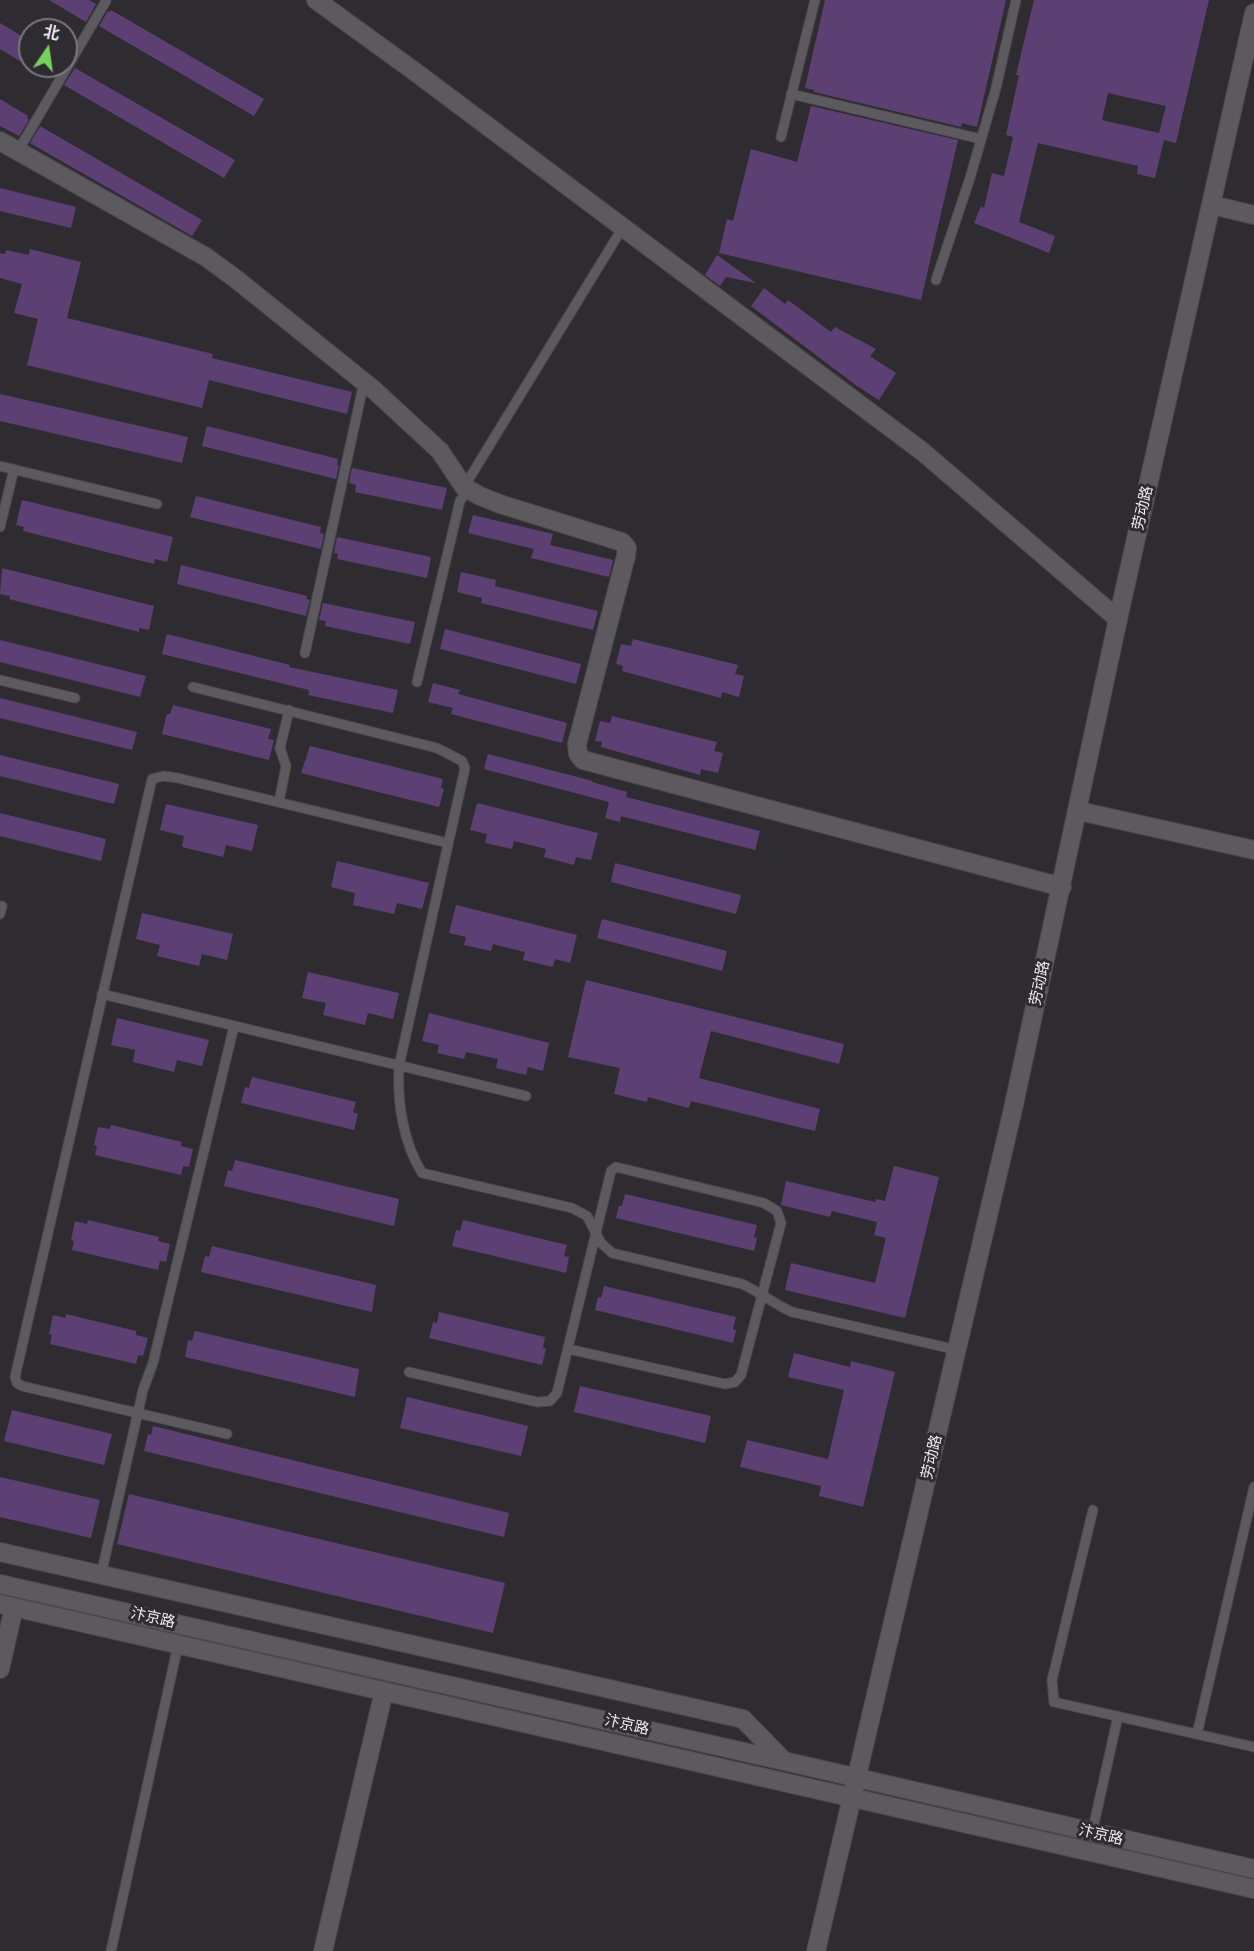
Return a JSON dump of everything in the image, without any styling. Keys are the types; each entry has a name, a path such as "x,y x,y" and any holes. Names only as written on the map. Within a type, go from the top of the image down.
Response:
{"street":[{"path":"315,0 923,452 1118,619"},
{"name":"劳动路","path":"816,1951 957,1350 1062,887 1118,619 1254,13"},
{"path":"0,141 206,257 236,279 364,382 440,451 466,488 500,504 622,542 627,548 577,744 578,754 583,760 1062,887"},
{"path":"1212,205 1254,214"},
{"path":"1079,811 1254,850"},
{"path":"0,1552 743,1719 784,1761"},
{"name":"汴京路","path":"0,1584 1254,1869"},
{"path":"0,1669 7,1606"},
{"name":"汴京路","path":"7,1606 1254,1889"},
{"path":"323,1951 384,1692"}],"lane":[{"path":"781,137 815,0"},
{"path":"936,280 996,88 1016,0"},
{"path":"18,151 106,1"},
{"path":"791,94 981,139"},
{"path":"417,682 460,501 623,227"},
{"path":"305,653 364,382"},
{"path":"0,466 157,504"},
{"path":"0,527 14,469"},
{"path":"0,680 75,698"},
{"path":"193,687 437,748 462,761 465,768 399,1066 398,1087 404,1124 409,1147 422,1173 572,1208 587,1216 601,1244 612,1253 742,1284 763,1295 774,1304 792,1312 957,1350"},
{"path":"279,802 286,766 280,748 289,710"},
{"path":"226,1434 22,1386 17,1383 15,1377 152,779 163,776 178,778 448,843"},
{"path":"102,994 526,1096"},
{"path":"101,1575 137,1413 153,1363 234,1026"},
{"path":"409,1372 537,1402 550,1401 557,1393 567,1349 611,1171 616,1167 764,1203 777,1210 781,1223 741,1375 735,1382 725,1384 567,1349"},
{"path":"1197,1734 1254,1487"},
{"path":"1093,1510 1052,1680 1054,1702 1254,1747"},
{"path":"111,1951 178,1645"},
{"path":"1092,1833 1118,1716"}],"building":[{"path":"49,0 89,0 96,4 86,22"},
{"path":"825,0 1006,0 977,127 962,123 961,127 805,88"},
{"path":"1034,0 1209,0 1176,143 1164,140 1155,178 1137,174 1138,166 1038,143 1019,222 1055,236 1049,253 974,223 981,206 984,208 992,173 1004,176 1013,137 1006,135 1019,75 1016,75","holes":["1108,93 1166,106 1159,133 1102,120"]},
{"path":"111,10 264,99 254,116 99,26"},
{"path":"0,23 18,34 18,60 0,49"},
{"path":"78,70 235,160 224,178 64,85 69,78 78,78"},
{"path":"0,99 28,116 29,120 19,136 0,126"},
{"path":"811,106 958,140 921,300 719,253 727,219 733,221 751,149 797,162"},
{"path":"40,126 202,220 192,236 30,143"},
{"path":"0,188 76,207 71,228 0,211"},
{"path":"30,249 81,262 67,318 213,354 212,358 352,392 347,414 209,380 202,408 27,365 38,319 14,313 22,284 0,278 0,253 5,254 6,250 29,255"},
{"path":"717,255 756,283 726,277 720,286 705,275"},
{"path":"764,288 785,304 788,300 831,332 835,327 876,349 870,356 896,373 879,400 751,306"},
{"path":"0,394 188,437 182,463 0,421"},
{"path":"207,426 338,459 336,479 202,446"},
{"path":"352,468 447,488 442,510 355,492 356,485 349,483"},
{"path":"196,496 321,527 320,533 324,534 321,549 190,517"},
{"path":"22,500 173,537 167,562 155,559 154,564 23,531 24,527 16,525"},
{"path":"473,515 553,534 550,545 613,560 609,577 531,558 534,549 468,533"},
{"path":"337,537 431,557 427,578 337,559 338,554 334,553"},
{"path":"181,565 307,596 306,599 310,600 306,616 177,584"},
{"path":"2,568 154,606 149,630 139,628 139,632 9,599 10,596 0,594"},
{"path":"461,572 496,580 495,586 598,611 593,630 481,603 482,598 457,592"},
{"path":"323,603 415,622 410,644 325,626 326,621 319,620"},
{"path":"445,629 581,664 576,684 440,649"},
{"path":"167,634 290,665 289,667 398,690 393,713 308,695 309,690 162,654"},
{"path":"633,639 738,665 735,674 744,676 739,697 722,692 721,698 622,671 623,666 616,664 621,644 631,646"},
{"path":"0,640 146,676 140,697 0,662"},
{"path":"433,683 460,690 458,694 567,723 562,743 451,714 453,708 428,702"},
{"path":"0,698 137,732 132,750 0,718"},
{"path":"173,705 271,729 268,739 274,740 269,760 162,734 167,714 170,714"},
{"path":"612,716 717,742 714,751 723,753 718,773 701,769 700,775 601,747 602,742 595,741 600,721 610,723"},
{"path":"310,746 443,779 441,788 444,789 439,807 301,773"},
{"path":"488,754 593,781 627,792 626,797 760,831 755,850 621,816 620,822 605,818 609,802 484,769"},
{"path":"0,755 119,784 114,804 0,776"},
{"path":"477,803 598,833 591,860 576,857 574,865 544,857 546,849 514,841 512,849 485,843 487,834 470,830"},
{"path":"166,804 258,825 252,851 226,845 223,857 182,847 184,836 160,830"},
{"path":"0,813 106,839 101,861 0,836"},
{"path":"337,861 429,883 422,909 397,903 394,914 353,905 355,893 331,887"},
{"path":"615,863 741,895 736,914 611,882"},
{"path":"456,905 577,935 570,963 555,959 553,967 523,960 525,952 493,944 491,951 464,945 466,937 449,933"},
{"path":"142,913 233,934 227,960 202,954 199,966 157,956 160,945 136,939"},
{"path":"602,919 727,951 722,971 597,938"},
{"path":"308,972 399,993 393,1019 368,1013 365,1025 323,1015 326,1003 302,998"},
{"path":"586,980 844,1044 839,1064 711,1031 699,1078 820,1109 815,1131 691,1101 689,1108 648,1097 647,1102 614,1094 620,1068 568,1057"},
{"path":"429,1013 549,1043 543,1071 528,1067 526,1075 496,1068 498,1059 466,1052 464,1059 437,1053 439,1045 422,1041"},
{"path":"117,1018 209,1040 202,1066 177,1060 174,1072 133,1062 135,1050 111,1045"},
{"path":"252,1077 356,1102 353,1112 358,1114 354,1130 241,1103 245,1087 249,1088"},
{"path":"111,1125 182,1142 181,1146 193,1149 189,1167 183,1166 181,1175 95,1155 97,1146 94,1145 98,1127 110,1129"},
{"path":"235,1160 399,1199 394,1226 224,1186 228,1170 232,1171"},
{"path":"894,1166 939,1177 905,1318 785,1290 791,1263 875,1283 886,1238 874,1235 877,1222 832,1211 830,1217 781,1205 786,1181 875,1202 876,1199 885,1201"},
{"path":"625,1194 757,1225 754,1251 616,1218"},
{"path":"88,1220 159,1237 158,1241 170,1244 166,1262 160,1261 158,1270 72,1250 74,1241 71,1240 75,1221 87,1224"},
{"path":"463,1220 567,1245 564,1256 569,1257 566,1273 452,1246 456,1230 460,1231"},
{"path":"212,1246 376,1285 372,1312 201,1272 205,1256 209,1257"},
{"path":"604,1286 736,1317 733,1343 595,1310"},
{"path":"439,1312 545,1337 543,1348 546,1349 542,1365 429,1338 433,1322 437,1323"},
{"path":"66,1314 136,1331 136,1335 148,1338 143,1356 138,1355 136,1364 50,1344 52,1335 49,1334 53,1315 65,1318"},
{"path":"195,1331 359,1369 355,1397 185,1357 188,1340 192,1341"},
{"path":"794,1353 850,1367 851,1361 895,1372 863,1507 819,1496 821,1486 740,1467 747,1440 828,1459 844,1390 788,1377"},
{"path":"580,1386 711,1416 705,1443 574,1412"},
{"path":"407,1397 528,1426 521,1456 400,1428"},
{"path":"12,1410 112,1434 104,1465 4,1441"},
{"path":"153,1426 509,1513 504,1537 144,1451 148,1434 151,1435"},
{"path":"0,1477 100,1500 91,1538 0,1517"},
{"path":"129,1494 505,1583 493,1633 117,1544"}]}
